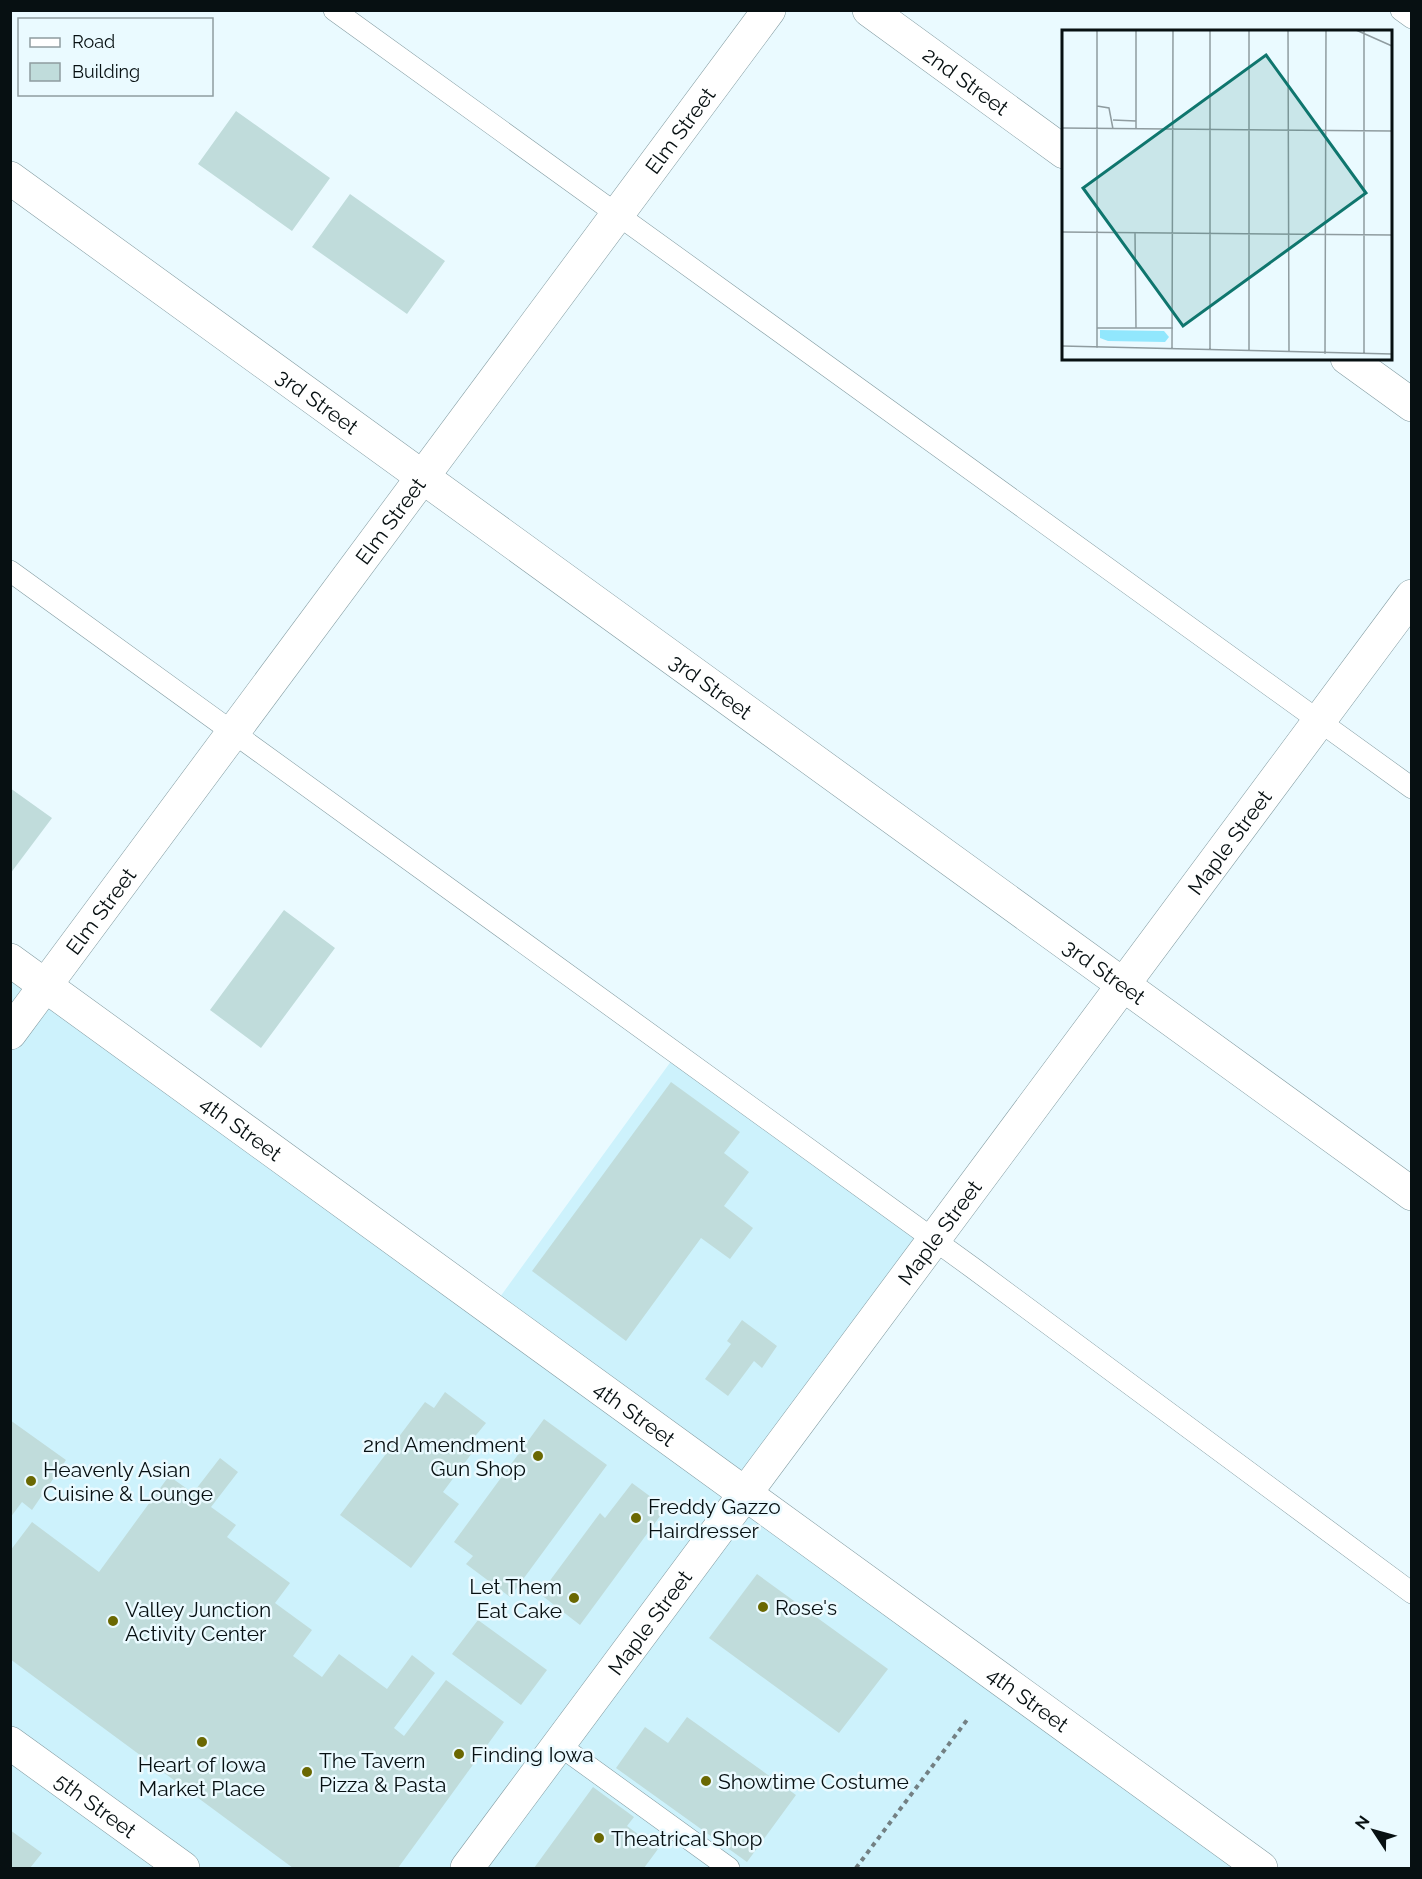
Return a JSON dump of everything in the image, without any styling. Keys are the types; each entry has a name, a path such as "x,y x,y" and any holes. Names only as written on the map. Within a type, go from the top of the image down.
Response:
{"street":[{"name":"Elm Street","path":"10,1033 769,10"},
{"name":"2nd Street","path":"869,10 1062,151"},
{"name":"3rd Street","path":"10,178 1412,1194"},
{"path":"1350,360 1412,405"},
{"name":"Maple Street","path":"467,1869 1412,596"},
{"name":"4th Street","path":"10,960 1261,1869"},
{"name":"5th Street","path":"10,1743 183,1869"}],"lane":[{"path":"334,10 1412,788"},
{"path":"1401,10 1412,18"},
{"path":"10,571 934,1240 1412,1593"},
{"path":"559,1745 729,1869"}],"path":[{"path":"856,1869 967,1720"}],"shaded area":[{"path":"10,960 492,1308 677,1053 934,1240 746,1493 1261,1868 11,1868"}],"building":[{"path":"236,111 330,178 292,231 198,164"},
{"path":"350,194 445,261 407,314 312,247"},
{"path":"10,788 52,818 10,874"},
{"path":"284,910 335,948 261,1048 210,1010"},
{"path":"671,1082 740,1132 724,1153 749,1172 724,1206 753,1228 730,1259 701,1238 626,1341 532,1271"},
{"path":"742,1320 777,1346 762,1368 754,1361 728,1396 705,1379 731,1344 727,1341"},
{"path":"445,1392 486,1423 472,1440 478,1445 443,1492 459,1504 411,1568 340,1515 425,1402 434,1408"},
{"path":"544,1419 607,1465 510,1597 466,1564 473,1556 454,1542"},
{"name":"Heavenly Asian Cuisine & Lounge","path":"10,1420 66,1460 32,1510 22,1502 10,1518"},
{"path":"220,1458 238,1472 211,1507 236,1525 227,1537 290,1583 275,1603 312,1630 293,1656 322,1677 339,1654 387,1689 412,1655 435,1673 394,1728 404,1736 446,1680 504,1722 398,1868 293,1868 10,1659 10,1551 32,1522 99,1572 169,1476 193,1493"},
{"path":"632,1483 666,1508 580,1625 540,1594 600,1513 605,1518"},
{"path":"757,1574 888,1669 839,1733 709,1638"},
{"path":"478,1620 547,1670 521,1705 452,1654"},
{"name":"Showtime Costume","path":"687,1717 796,1795 747,1862 616,1768 645,1727 668,1743"},
{"name":"Theatrical Shop","path":"593,1787 634,1817 627,1826 658,1849 644,1868 534,1868"},
{"path":"10,1830 42,1853 30,1868 10,1868"}],"place":[{"name":"2nd Amendment Gun Shop","path":"538,1456"},
{"name":"Heavenly Asian Cuisine & Lounge","path":"31,1481"},
{"name":"Freddy Gazzo Hairdresser","path":"636,1518"},
{"name":"Let Them Eat Cake","path":"574,1598"},
{"name":"Rose's","path":"763,1607"},
{"name":"Valley Junction Activity Center","path":"113,1621"},
{"name":"Heart of Iowa Market Place","path":"202,1742"},
{"name":"Finding Iowa","path":"459,1754"},
{"name":"The Tavern Pizza & Pasta","path":"307,1772"},
{"name":"Showtime Costume","path":"706,1781"},
{"name":"Theatrical Shop","path":"599,1838"}]}
